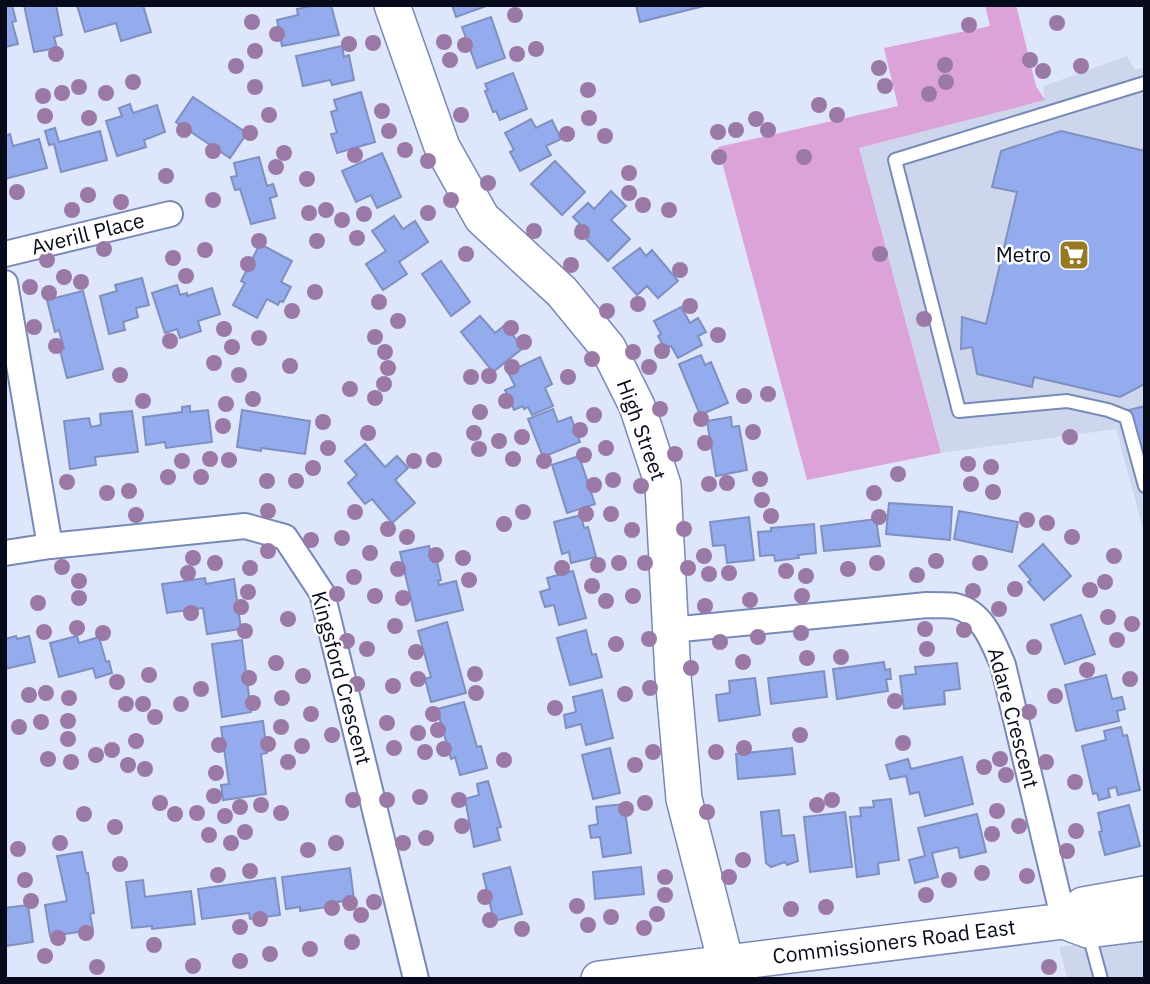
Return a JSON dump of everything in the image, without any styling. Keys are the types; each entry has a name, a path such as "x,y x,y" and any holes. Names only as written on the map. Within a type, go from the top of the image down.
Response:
{"street":[{"name":"High Street","path":"392,5 442,147 482,218 570,301 608,348 637,406 663,485 678,752 684,799 726,963"},
{"name":"Averill Place","path":"5,254 170,214"},
{"path":"5,283 50,545"},
{"name":"Kingsford Crescent","path":"5,553 50,545 245,526 285,537 322,593 416,979"},
{"name":"Adare Crescent","path":"671,630 927,605 957,606 979,618 1003,665 1076,926"},
{"name":"Commissioners Road East","path":"1076,926 1083,905 1145,894"},
{"name":"Commissioners Road East","path":"598,979 1076,926 1145,923"}],"lane":[{"path":"1145,83 895,160 959,411 1068,401 1126,417 1145,486"},
{"path":"1076,926 1101,979"}],"shaded area":[{"path":"985,5 1016,5 1036,86 1045,100 859,148 941,453 807,480 718,147 898,106 884,48 990,26"},
{"path":"1127,56 1135,70 1145,67 1145,536 1116,429 941,453 859,148 1044,100 1044,86"},
{"path":"1145,937 1145,979 1068,979 1059,947"}],"building":[{"path":"5,5 12,5 16,21 12,22 18,44 5,47"},
{"path":"24,5 56,5 62,35 54,37 57,48 34,52"},
{"path":"77,5 143,5 151,32 121,41 116,23 85,32"},
{"path":"331,5 339,35 282,46 277,20 298,15 297,9"},
{"path":"452,5 486,5 486,6 456,17"},
{"path":"636,5 708,5 640,22"},
{"path":"491,17 505,58 477,68 462,27"},
{"path":"342,46 344,57 349,55 354,80 332,85 330,80 303,86 296,56"},
{"path":"513,73 527,109 500,120 496,111 493,112 485,84"},
{"path":"361,92 375,142 337,153 331,134 337,133 331,112 337,110 334,100"},
{"path":"193,97 247,133 230,158 176,122"},
{"path":"130,104 133,113 157,105 165,132 144,140 146,147 117,156 106,121 122,116 119,108"},
{"path":"531,119 536,128 552,120 561,139 546,146 551,155 520,171 510,152 514,150 505,133"},
{"path":"55,128 59,142 100,131 107,160 61,172 54,144 49,145 45,131"},
{"name":"Metro","path":"1061,131 1145,151 1145,384 1120,397 1034,377 1032,387 977,374 972,347 961,349 962,317 986,324 1017,192 992,187 1001,151"},
{"path":"10,134 13,146 39,139 47,168 5,179 5,136"},
{"path":"382,153 401,197 377,208 371,195 356,202 342,171"},
{"path":"259,157 267,186 273,184 277,196 270,198 275,218 251,224 240,189 235,190 231,177 237,176 234,163"},
{"path":"555,161 585,192 562,215 531,184"},
{"path":"611,191 626,206 611,220 630,239 608,261 586,239 589,237 577,226 580,224 573,217 588,203 594,209"},
{"path":"394,216 403,229 415,221 428,242 399,262 407,274 383,290 366,264 386,251 372,231"},
{"path":"260,244 292,261 281,282 291,287 283,302 280,301 278,305 267,299 257,318 233,305 245,283 241,281"},
{"path":"640,248 646,256 652,250 678,281 658,298 647,286 637,295 613,268"},
{"path":"441,261 470,302 451,316 422,274"},
{"path":"142,278 149,305 136,308 138,317 123,322 125,330 109,334 100,296 117,291 115,285"},
{"path":"177,285 180,295 187,293 187,296 212,288 220,314 198,321 201,331 180,338 177,329 165,333 152,293"},
{"path":"83,291 103,369 67,378 60,350 64,349 59,330 55,332 47,300"},
{"path":"681,307 690,323 698,318 706,332 698,336 702,345 678,358 671,346 665,349 654,321"},
{"path":"480,316 495,333 505,325 523,348 493,372 461,332"},
{"path":"701,355 705,365 711,362 728,403 700,415 679,364"},
{"path":"540,357 552,384 545,388 553,406 532,415 528,407 514,410 505,390 515,386 508,372"},
{"path":"190,406 190,412 208,410 212,442 166,448 165,442 146,445 143,417 182,412 182,407"},
{"path":"1145,406 1145,468 1129,410"},
{"path":"553,409 558,422 571,417 580,442 543,457 528,419"},
{"path":"242,410 310,421 305,454 237,447"},
{"path":"132,411 138,452 95,457 96,465 70,469 64,421 89,418 91,427 101,425 100,414"},
{"path":"731,417 732,427 739,426 747,470 716,476 707,421"},
{"path":"365,444 385,467 397,456 408,468 395,480 415,503 392,523 372,499 365,504 348,483 357,475 345,461"},
{"path":"579,456 595,504 567,513 552,465"},
{"path":"889,503 952,507 950,540 886,534"},
{"path":"959,511 1018,522 1012,552 954,539"},
{"path":"581,515 584,528 588,527 596,557 571,563 569,552 562,554 554,522"},
{"path":"749,517 754,560 727,563 725,545 713,546 710,522"},
{"path":"876,519 880,546 824,551 821,526"},
{"path":"814,524 816,553 775,561 774,555 760,556 758,532 771,531 771,528"},
{"path":"1043,544 1071,576 1044,600 1028,582 1031,580 1019,566"},
{"path":"429,546 433,562 437,561 441,580 438,581 439,585 456,581 463,610 416,621 400,552"},
{"path":"573,571 586,618 559,625 554,605 545,607 540,592 550,589 547,578"},
{"path":"205,578 206,584 234,579 241,629 207,634 203,608 167,613 162,584"},
{"path":"1081,615 1095,654 1065,664 1051,625"},
{"path":"447,622 466,693 431,702 425,679 431,677 418,631"},
{"path":"586,630 592,655 596,654 602,677 570,685 557,638"},
{"path":"16,636 17,639 29,636 35,662 5,669 5,639"},
{"path":"77,636 79,643 99,637 112,673 96,678 93,668 59,677 50,643"},
{"path":"242,640 251,712 222,717 212,644"},
{"path":"884,662 885,670 890,669 891,679 886,679 888,691 837,699 833,669"},
{"path":"957,663 960,689 944,691 945,704 904,709 900,676 916,674 915,667"},
{"path":"824,671 827,697 771,704 768,678"},
{"path":"1106,675 1112,699 1122,697 1125,709 1117,711 1119,721 1076,731 1065,685"},
{"path":"755,678 760,715 719,721 716,695 730,693 729,681"},
{"path":"602,690 613,738 586,745 581,724 566,728 564,715 576,712 573,697"},
{"path":"464,702 477,747 481,746 487,768 460,775 455,757 451,759 437,709"},
{"path":"263,721 267,753 261,754 266,794 223,800 221,785 229,784 221,727"},
{"path":"1121,727 1123,736 1127,735 1140,790 1118,795 1116,787 1108,789 1110,797 1099,800 1097,793 1093,794 1082,746 1106,740 1104,731"},
{"path":"610,748 620,793 593,799 582,755"},
{"path":"792,748 795,774 738,779 736,754"},
{"path":"962,757 973,804 925,816 919,792 910,794 906,776 890,779 886,765 908,759 911,769"},
{"path":"488,781 501,827 497,828 500,840 474,847 465,799 479,795 477,784"},
{"path":"891,799 899,860 878,863 879,874 857,877 850,817 861,816 860,808 874,807 873,801"},
{"path":"624,804 631,853 603,857 600,837 591,838 589,826 598,824 596,807"},
{"path":"1129,805 1140,846 1105,855 1099,832 1102,831 1098,813"},
{"path":"779,810 782,836 794,835 798,861 771,867 766,863 761,812"},
{"path":"845,812 852,867 810,872 804,817"},
{"path":"977,814 986,852 960,858 958,847 932,853 938,877 915,883 909,860 925,856 918,828"},
{"path":"82,852 94,913 90,914 93,930 50,936 45,905 67,901 57,856"},
{"path":"510,867 522,914 494,921 483,874"},
{"path":"641,867 644,894 595,899 593,872"},
{"path":"350,868 354,900 328,903 328,907 300,911 300,907 286,909 282,877"},
{"path":"275,878 280,915 250,919 249,913 202,919 198,889"},
{"path":"143,880 145,897 191,891 195,924 152,929 152,926 132,928 126,882"},
{"path":"28,905 33,942 5,946 5,908"}],"place":[{"name":"Metro","path":"1074,255"}]}
